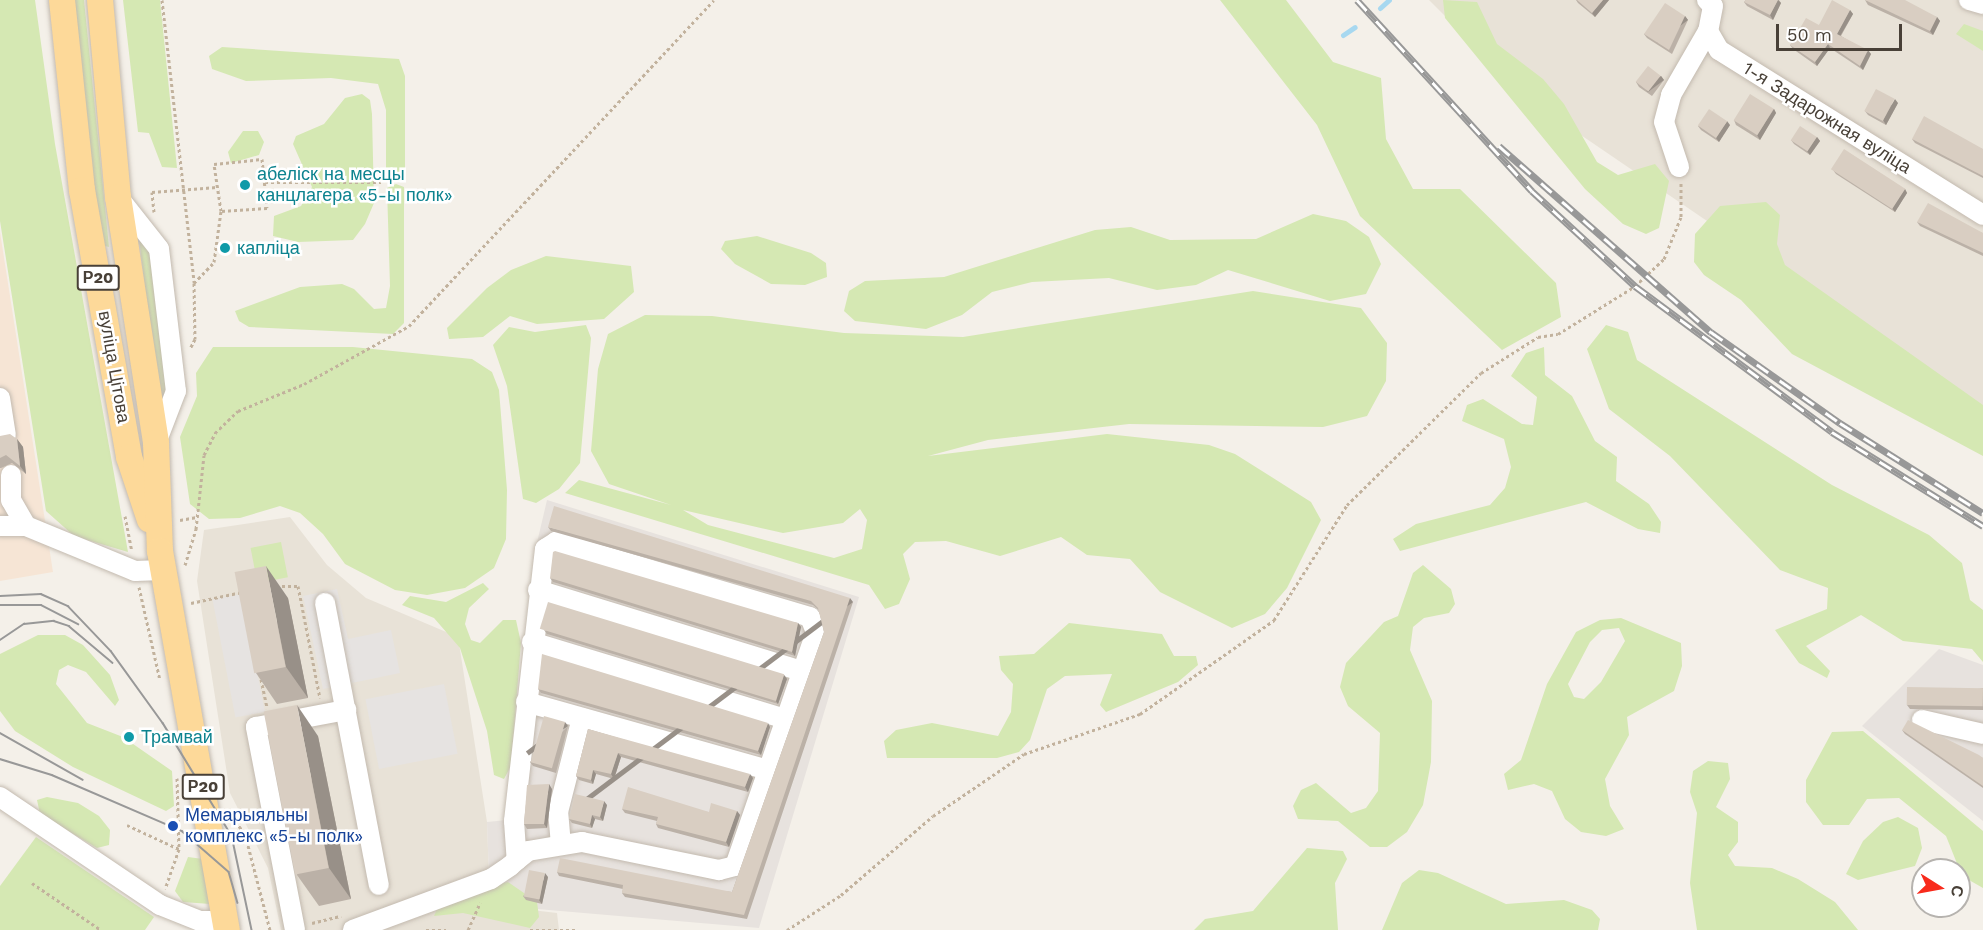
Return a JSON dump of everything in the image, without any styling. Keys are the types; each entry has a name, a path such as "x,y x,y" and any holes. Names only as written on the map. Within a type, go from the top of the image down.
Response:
{"main road":[{"name":"вуліца Цітова","path":"62,0 82,190 129,457 175,561"},
{"name":"вуліца Цітова","path":"100,0 118,197 175,561 226,926"}],"street":[{"path":"1969,0 1983,4"},
{"path":"1679,167 1664,122 1671,95 1708,31 1712,2"},
{"name":"1-я Задарожная вуліца","path":"1708,31 1719,50 1983,215"},
{"path":"0,398 6,435"},
{"path":"11,475 6,496 26,526"},
{"path":"0,526 26,526 135,571 175,561"},
{"path":"353,922 385,925 491,879 517,860 528,851 561,845 582,842 719,870 735,866 816,632 810,617 556,542 544,549 514,821 517,860"},
{"path":"538,590 802,671"},
{"path":"325,603 378,885"},
{"path":"532,642 785,719"},
{"path":"526,702 768,770"},
{"path":"294,928 256,728 346,710"},
{"path":"561,845 558,812 582,718"},
{"path":"1922,720 1983,734"},
{"path":"0,797 160,905 200,921 226,926"}],"path":[{"path":"162,0 194,283 195,339 188,354"},
{"path":"175,561 198,517 204,455 214,433 238,411 304,384 409,326 714,0"},
{"path":"194,283 214,262 221,211 214,164 262,159 267,208 221,211"},
{"path":"787,930 841,895 933,816 1024,754 1140,714 1274,620 1347,505 1480,373 1538,338 1558,334 1635,286 1664,259 1681,217 1679,167"},
{"path":"265,182 381,182"},
{"path":"152,192 217,187"},
{"path":"176,509 180,531"},
{"path":"178,520 198,517"},
{"path":"264,588 298,586 318,705"},
{"path":"244,592 254,590"},
{"path":"190,594 193,615"},
{"path":"222,804 245,834 270,930"},
{"path":"127,825 179,849 160,905"},
{"path":"468,930 491,879"},
{"path":"32,883 101,930"},
{"path":"294,928 353,922"},
{"path":"426,930 446,930"},
{"path":"530,930 575,930"}],"shaded area":[{"path":"1429,0 1983,0 1983,409 1528,99"},
{"path":"0,232 53,572 0,581"},
{"path":"547,500 859,597 759,928 490,905 487,822 507,820 536,547"},
{"path":"290,517 327,565 366,598 458,637 487,822 490,905 557,913 559,930 281,930 268,868 230,793 197,581 204,530"},
{"path":"337,589 348,639 391,630 400,673 323,689 303,596"},
{"path":"242,594 265,712 235,718 213,600"},
{"path":"1939,649 1983,665 1983,821 1862,726"},
{"path":"444,684 458,754 379,769 365,699"}],"green space":[{"path":"0,0 35,0 55,144 128,552 74,536 46,511 0,221"},
{"path":"73,0 84,0 109,247 101,245"},
{"path":"123,0 160,0 177,168 162,167 149,133 138,132"},
{"path":"1220,0 1286,0 1333,62 1381,78 1386,139 1413,189 1460,189 1556,283 1561,317 1502,350 1360,216 1317,125"},
{"path":"1443,0 1477,2 1497,44 1543,79 1564,104 1597,162 1618,175 1655,164 1669,181 1659,228 1646,234 1623,224 1585,189 1445,18"},
{"path":"1964,24 1983,31 1983,51 1956,34"},
{"path":"222,47 399,59 405,76 405,174 386,175 386,110 378,84 331,78 246,81 212,69 209,56"},
{"path":"362,94 370,100 372,114 374,203 365,224 353,240 298,242 273,236 274,216 301,206 312,187 293,144 296,136 324,124 345,98"},
{"path":"243,131 258,131 264,142 259,155 231,163 228,152"},
{"path":"396,184 404,187 404,323 393,334 249,327 239,321 235,311 300,287 342,284 354,289 374,309 386,308 390,286 387,188"},
{"path":"1766,202 1780,215 1777,244 1785,265 1983,405 1983,456 1792,354 1741,300 1704,275 1694,262 1695,234 1720,206"},
{"path":"1313,214 1346,221 1369,237 1381,264 1366,294 1330,301 1228,270 1196,285 1157,290 1109,278 1032,282 992,292 962,315 926,329 855,321 844,311 849,291 865,281 944,277 1095,230 1131,227 1170,240 1256,239"},
{"path":"757,236 811,253 826,263 827,277 805,285 771,284 735,264 721,249 725,241"},
{"path":"139,237 148,240 168,393 159,410"},
{"path":"546,256 631,266 634,292 604,319 537,324 510,316 483,337 449,339 447,328 487,288 511,270"},
{"path":"1253,291 1361,308 1387,343 1386,381 1367,416 1323,427 1129,424 988,440 928,456 1107,434 1209,445 1235,454 1311,502 1321,520 1287,588 1265,614 1232,628 1160,592 1130,559 1087,555 1061,537 1000,556 946,541 915,542 903,554 910,579 899,604 885,609 869,585 565,493 579,480 671,505 609,484 591,451 598,369 608,334 645,315 712,316 844,333 963,337","holes":["860,509 867,520 862,549 834,558 708,525 683,510 783,533 843,523"]},
{"path":"586,325 591,338 580,463 559,489 536,503 523,499 507,386 493,345 509,327 535,332"},
{"path":"1606,325 1628,332 1637,360 1832,485 1929,535 1962,563 1970,600 1983,610 1983,662 1972,649 1903,641 1861,615 1806,646 1830,671 1827,678 1799,663 1775,630 1827,609 1828,588 1780,570 1670,456 1609,409 1587,349"},
{"path":"213,347 353,347 472,359 492,372 499,390 507,490 506,539 494,568 465,588 427,595 395,590 345,564 323,534 300,513 280,506 240,518 209,519 190,504 180,437 197,396 196,373"},
{"path":"1544,347 1545,375 1572,396 1595,441 1617,457 1616,481 1649,504 1661,522 1660,533 1638,529 1586,502 1400,551 1393,539 1416,524 1490,505 1505,488 1511,467 1504,439 1462,421 1467,405 1483,399 1522,424 1533,425 1537,397 1511,376 1526,353"},
{"path":"281,542 288,577 257,583 251,548"},
{"path":"1423,565 1451,589 1455,604 1449,613 1424,618 1413,627 1410,650 1432,701 1431,762 1423,805 1407,832 1387,847 1370,847 1338,821 1298,819 1293,806 1301,790 1316,783 1351,813 1366,808 1378,791 1380,733 1348,706 1340,687 1346,663 1384,622 1398,616 1413,573"},
{"path":"483,583 489,589 469,608 465,624 471,640 480,643 503,620 516,620 521,643 511,766 504,779 494,775 487,731 460,648 434,618 402,605 410,596 446,602"},
{"path":"1621,618 1681,643 1682,666 1674,691 1627,717 1629,735 1605,779 1610,806 1624,829 1606,836 1581,832 1565,819 1552,791 1534,784 1508,790 1504,774 1521,760 1547,684 1576,632 1600,620","holes":["1619,628 1625,641 1601,682 1584,699 1574,697 1568,684 1590,642 1602,630"]},
{"path":"1069,623 1162,634 1174,656 1196,656 1198,665 1178,682 1106,712 1100,705 1112,674 1065,676 1047,689 1030,740 1019,752 997,758 887,758 884,741 896,730 932,723 998,736 1011,712 1013,684 1001,670 999,656 1034,654"},
{"path":"38,635 65,635 83,645 110,675 119,700 115,706 86,672 68,665 59,670 56,684 87,723 123,737 172,771 174,806 166,811 73,767 15,731 0,711 0,654"},
{"path":"1863,731 1983,831 1983,888 1971,881 1971,858 1955,858 1946,836 1899,798 1867,799 1849,825 1823,825 1806,802 1806,780 1832,732"},
{"path":"1708,761 1728,763 1730,779 1716,807 1738,822 1738,842 1728,855 1735,866 1772,868 1798,879 1835,902 1858,930 1697,930 1690,883 1697,813 1690,792 1693,771"},
{"path":"47,797 78,803 99,816 110,830 109,845 97,848 40,814 37,800"},
{"path":"1898,817 1918,828 1922,848 1918,858 1911,858 1911,867 1858,880 1846,874 1863,841 1883,822"},
{"path":"36,837 154,917 145,930 0,930 0,886"},
{"path":"1307,848 1343,851 1347,859 1335,883 1338,930 1194,930 1205,919 1253,911"},
{"path":"188,857 203,859 210,904 183,902 175,891"},
{"path":"1419,870 1438,873 1506,904 1564,900 1592,910 1600,919 1598,930 1382,930 1402,883"},
{"path":"508,882 537,902 539,917 530,928 463,913 434,916 437,909 477,889"}],"building":[{"path":"1577,0 1603,0 1592,13"},
{"path":"1746,0 1778,0 1770,15 1744,2"},
{"path":"1832,0 1850,10 1837,34 1868,50 1860,66 1828,44 1815,62 1790,45 1806,18 1819,25"},
{"path":"1865,0 1905,0 1937,17 1930,31"},
{"path":"1665,3 1685,16 1669,50 1644,34"},
{"path":"1648,66 1661,76 1648,92 1636,82"},
{"path":"1876,89 1895,99 1883,121 1864,111"},
{"path":"1750,94 1774,109 1757,135 1734,120"},
{"path":"1709,109 1727,121 1716,138 1698,126"},
{"path":"1924,116 1983,149 1983,176 1912,139"},
{"path":"1800,126 1817,137 1808,151 1791,140"},
{"path":"1844,149 1905,189 1892,209 1831,169"},
{"path":"1928,203 1983,233 1983,253 1917,222"},
{"path":"10,434 17,439 20,466 6,455 0,458 0,436"},
{"path":"554,506 850,598 744,915 622,893 623,885 557,872 560,858 732,892 824,632 818,608 811,601 548,527"},
{"path":"555,551 798,623 792,652 550,578"},
{"path":"266,566 286,667 254,673 235,572"},
{"path":"548,602 784,674 776,701 540,629"},
{"path":"542,654 768,723 758,751 538,689"},
{"path":"1907,687 1983,688 1983,706 1907,705"},
{"path":"297,705 329,868 295,874 264,711"},
{"path":"544,716 565,722 552,768 531,762"},
{"path":"1908,720 1983,758 1983,786 1902,730"},
{"path":"588,729 750,774 745,787 618,753 611,774 593,770 591,780 576,776"},
{"path":"549,784 544,824 524,824 527,785"},
{"path":"628,787 709,812 711,803 737,811 726,842 656,824 658,817 622,809"},
{"path":"575,794 604,801 600,817 592,815 590,824 569,819"},
{"path":"529,870 545,873 540,900 524,897"}],"waterway":[{"path":"1380,8 1389,0"},
{"path":"1343,35 1355,27"}],"tram line":[{"path":"0,596 41,594 68,606 111,651 163,723 232,836 252,930"},
{"path":"0,605 41,605 78,624"},
{"path":"0,640 24,624 54,621 69,626 113,663"},
{"path":"0,733 83,780"},
{"path":"0,759 52,775 182,831 229,872 238,903"}],"railway":[{"path":"1357,0 1532,191 1635,286 1832,432 1983,526"},
{"path":"1499,146 1711,332 1840,423 1983,513"}],"place":[{"name":"абеліск на месцы канцлагера «5-ы полк»","path":"245,185"},
{"name":"капліца","path":"225,248"},
{"name":"Трамвай","path":"129,737"},
{"name":"Мемарыяльны комплекс «5-ы полк»","path":"173,826"}]}
